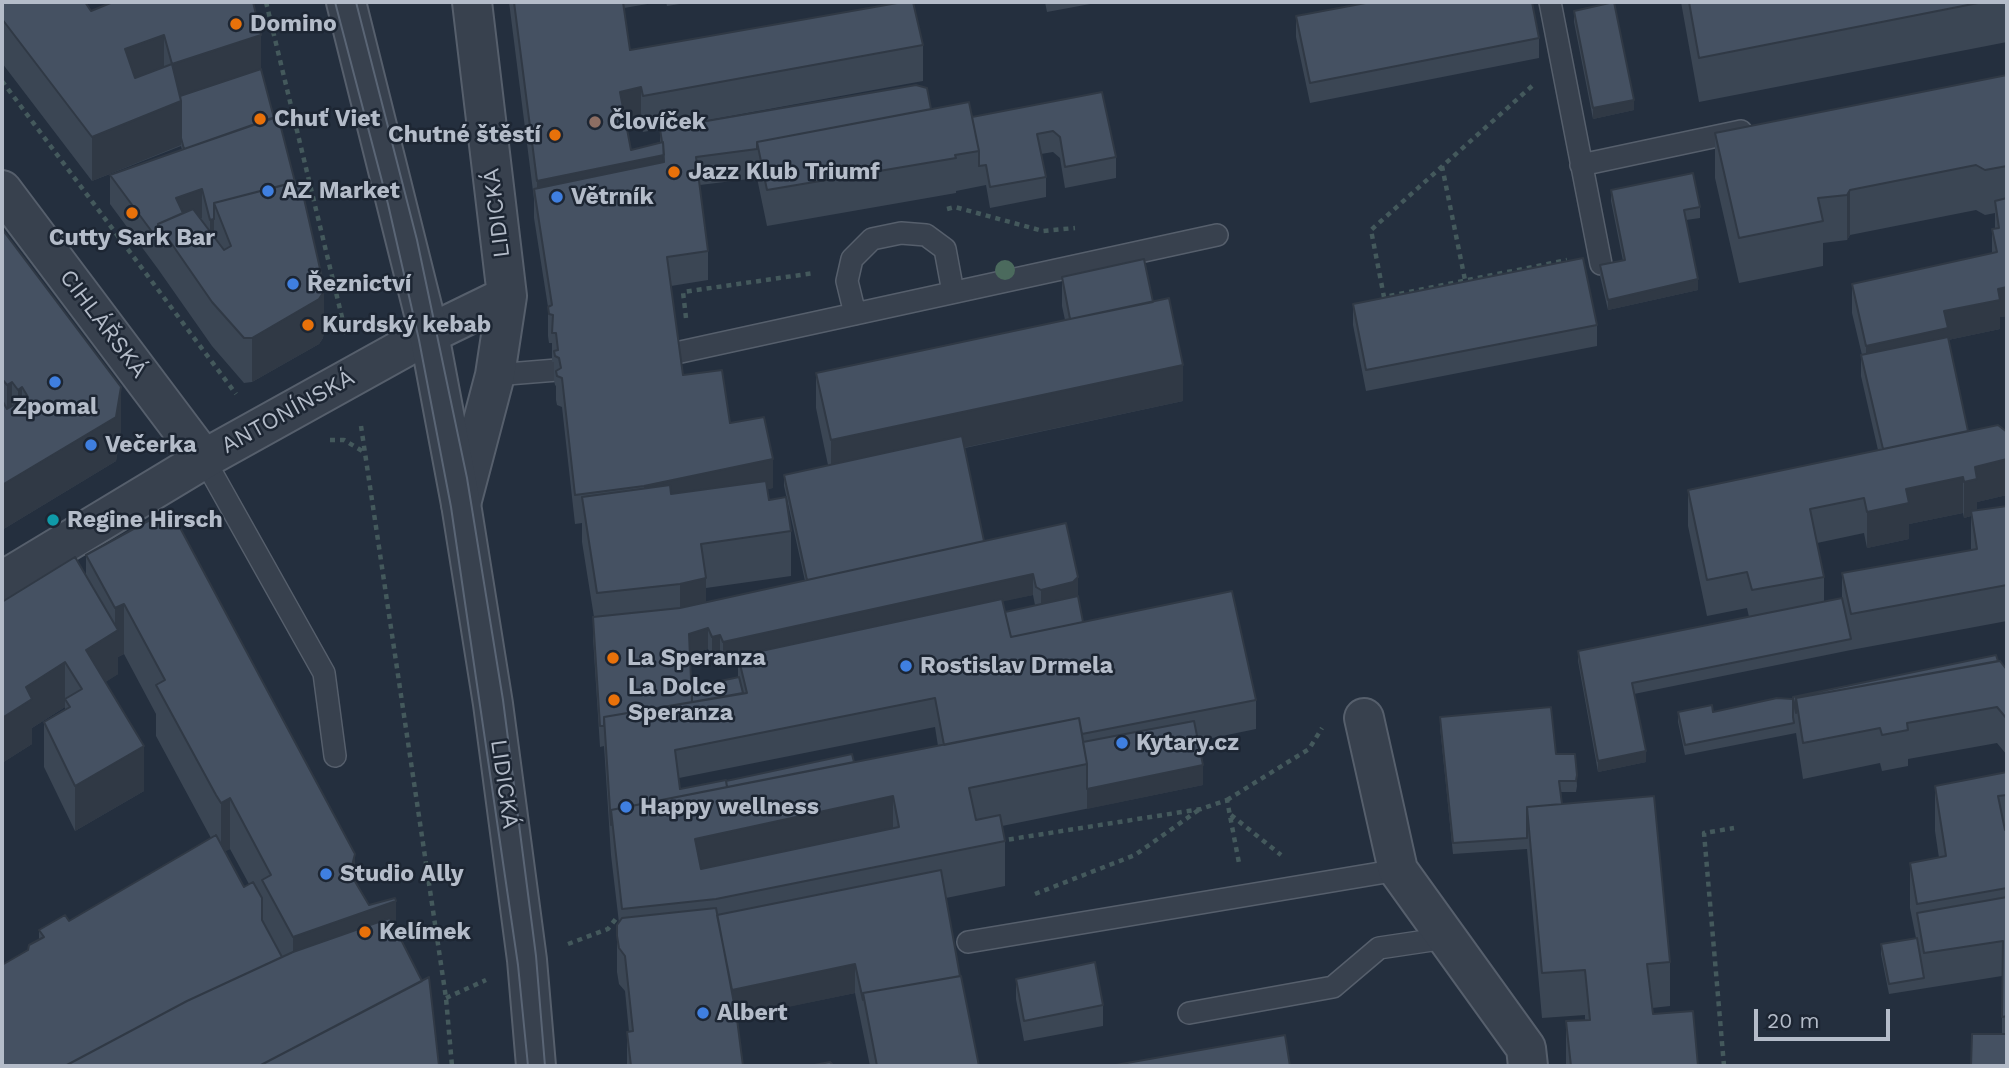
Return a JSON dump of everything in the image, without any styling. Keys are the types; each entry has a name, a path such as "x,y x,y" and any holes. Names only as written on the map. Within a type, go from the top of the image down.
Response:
{"street":[{"name":"LIDICKÁ","path":"346,2 429,334 461,504 493,704 527,960 536,1066"},
{"name":"LIDICKÁ","path":"461,504 495,375 507,296 472,2"},
{"name":"CIHLÁŘSKÁ","path":"2,190 204,458"},
{"name":"ANTONÍNSKÁ","path":"2,581 204,458 429,334 507,296"},
{"path":"1364,718 1398,870 1526,1048 1528,1066"}],"lane":[{"path":"1550,2 1600,259"},
{"path":"1581,165 1764,126"},
{"path":"855,314 847,281 852,258 872,239 891,235 926,235 945,249 953,292"},
{"path":"676,353 1217,235"},
{"path":"495,375 557,370"},
{"path":"204,458 324,673 335,756"},
{"path":"968,942 1398,870"},
{"path":"1189,1013 1333,988 1379,948 1446,937"}],"path":[{"path":"266,2 347,342"},
{"path":"1561,60 1371,230 1384,297 1465,280 1600,259"},
{"path":"2,81 239,399"},
{"path":"1442,166 1465,280"},
{"path":"361,426 446,998 452,1066"},
{"path":"985,843 1200,808 1227,800 1309,749 1323,727"},
{"path":"1227,800 1245,895"},
{"path":"1031,895 1135,855 1200,808"},
{"path":"1230,814 1317,883"},
{"path":"1724,1066 1704,833 1734,828"},
{"path":"560,947 608,929 618,916"}],"building":[{"path":"85,2 91,11 113,2 253,2 261,35 172,64 181,101 92,137 2,19 2,3","holes":["164,35 172,64 135,78 125,49"]},
{"path":"514,2 623,2 630,50 913,2 923,45 643,96 641,87 620,92 631,150 663,142 664,155 537,181"},
{"path":"1371,2 1532,2 1539,38 1310,83 1296,16"},
{"path":"1614,2 1634,100 1593,108 1574,11"},
{"path":"1689,2 1983,2 1699,58"},
{"path":"261,69 274,118 184,149 181,138 180,96"},
{"path":"2007,75 2007,166 1985,170 1976,165 1850,190 1847,195 1818,198 1823,221 1739,238 1715,133"},
{"path":"916,85 927,88 931,109 757,142 757,149 696,157 708,251 667,257 683,375 722,370 730,423 764,417 773,459 644,486 575,495 562,378 557,376 556,371 561,368 554,351 558,350 556,333 552,333 553,315 549,314 548,307 552,305 534,189 664,162 660,129"},
{"path":"1102,92 1116,157 1065,167 1060,137 1053,131 1037,134 1046,177 990,187 986,165 979,166 979,151 972,117"},
{"path":"969,102 979,151 955,155 956,158 767,190 757,142"},
{"path":"278,116 295,182 214,203 214,219 210,220 202,189 176,198 183,213 158,224 158,240 110,175"},
{"path":"1693,173 1700,207 1684,210 1698,279 1608,300 1600,265 1625,260 1611,190"},
{"path":"300,181 324,286 323,293 319,299 252,338 244,338 212,302 158,224 193,209 224,250 231,246 214,203"},
{"path":"2007,198 2007,287 1998,289 2000,300 1944,311 1948,328 1866,346 1852,284 1997,252 1992,229 1999,228 1995,201"},
{"path":"2,229 121,387 116,417 2,485 2,403 7,409 28,397 22,387 18,390 12,382 7,385 2,379"},
{"path":"1583,258 1597,325 1366,370 1353,304"},
{"path":"1144,259 1153,302 1070,319 1062,277"},
{"path":"1169,298 1183,365 831,440 816,373"},
{"path":"1948,337 1968,431 1883,449 1861,355"},
{"path":"1998,425 2007,432 2007,459 1975,467 1977,479 1964,482 1963,477 1906,489 1909,503 1867,512 1864,498 1810,509 1824,577 1752,590 1747,572 1707,580 1688,490"},
{"path":"962,436 984,541 807,580 784,475"},
{"path":"766,481 769,500 786,497 791,531 701,544 706,578 680,584 597,593 582,497 670,485 671,494"},
{"path":"2007,506 2007,585 1851,614 1842,573 1977,549 1971,511"},
{"path":"170,509 355,854 350,873 369,905 395,898 396,901 293,937 262,880 271,875 230,798 221,803 216,795 156,685 165,680 124,604 115,608 86,555"},
{"path":"1066,523 1078,577 1073,582 1041,590 1036,587 1033,574 723,642 720,635 712,637 708,628 689,634 692,702 604,717 604,726 600,726 593,617 680,608"},
{"path":"75,557 118,630 86,650 144,746 75,786 44,722 70,707 65,699 82,689 65,662 26,687 32,699 2,718 2,602"},
{"path":"1232,591 1256,700 1082,734 1079,718 944,745 935,698 675,750 680,789 726,780 727,787 611,810 611,825 604,717 747,693 738,656 1002,599 1011,637"},
{"path":"1078,596 1083,622 1011,637 1005,612"},
{"path":"1842,598 1851,639 1632,683 1646,751 1598,761 1578,651"},
{"path":"1996,655 1998,661 1796,698 1796,713 1793,697"},
{"path":"2000,661 2007,670 2007,719 1997,707 1907,723 1908,730 1882,735 1880,728 1803,743 1796,698"},
{"path":"739,677 743,693 692,702 692,687"},
{"path":"1777,698 1793,699 1794,723 1685,745 1678,712 1712,705 1713,712"},
{"path":"1551,707 1556,754 1575,754 1576,781 1559,781 1562,804 1527,807 1527,838 1453,843 1440,717"},
{"path":"1079,718 1087,764 969,788 976,820 1000,815 1005,841 716,899 622,909 611,810","holes":["893,796 899,827 701,869 695,839"]},
{"path":"1194,721 1203,765 1087,789 1087,764 1083,742"},
{"path":"852,754 854,762 727,787 726,781"},
{"path":"2007,772 2007,795 1998,796 2007,830 2007,888 1917,904 1910,863 1946,856 1935,786"},
{"path":"1654,796 1670,962 1647,964 1653,1014 1693,1011 1698,1066 1571,1066 1566,1021 1590,1020 1585,970 1542,973 1527,807"},
{"path":"216,835 244,887 253,882 262,898 262,920 282,957 187,1001 65,1066 2,1066 2,965 44,937 39,930 65,915 69,921"},
{"path":"941,870 960,976 863,993 863,1000 855,964 732,990 717,915"},
{"path":"2007,897 2007,1016 2002,1017 2003,941 1924,953 1917,913"},
{"path":"716,908 743,1066 631,1066 627,1032 633,1031 625,956 619,948 617,925 622,918"},
{"path":"390,918 422,981 259,1066 65,1066 187,1001 293,952"},
{"path":"1917,938 1924,978 1889,984 1881,944"},
{"path":"1095,962 1103,1005 1024,1021 1016,979"},
{"path":"961,976 979,1066 877,1066 863,993"},
{"path":"429,977 439,1066 259,1066"},
{"path":"1972,1034 2007,1034 2007,1066 1971,1066"},
{"path":"1285,1035 1290,1066 1110,1066"},
{"path":"830,1062 834,1066 809,1066"}],"tram line":[{"path":"335,2 388,204 419,340 451,507 518,965 528,1066"},
{"path":"356,2 417,240 467,478 503,700 536,956 545,1066"}],"place":[{"name":"Domino","path":"236,24"},
{"name":"Chuť Viet","path":"260,119"},
{"name":"Človíček","path":"595,122"},
{"name":"Chutné štěstí","path":"555,135"},
{"name":"Jazz Klub Triumf","path":"674,172"},
{"name":"AZ Market","path":"268,191"},
{"name":"Větrník","path":"557,197"},
{"name":"Cutty Sark Bar","path":"132,213"},
{"name":"Řeznictví","path":"293,284"},
{"name":"Kurdský kebab","path":"308,325"},
{"name":"Zpomal","path":"55,382"},
{"name":"Večerka","path":"91,445"},
{"name":"Regine Hirsch","path":"53,520"},
{"name":"La Speranza","path":"613,658"},
{"name":"Rostislav Drmela","path":"906,666"},
{"name":"La Dolce Speranza","path":"614,700"},
{"name":"Kytary.cz","path":"1122,743"},
{"name":"Happy wellness","path":"626,807"},
{"name":"Studio Ally","path":"326,874"},
{"name":"Kelímek","path":"365,932"},
{"name":"Albert","path":"703,1013"}]}
